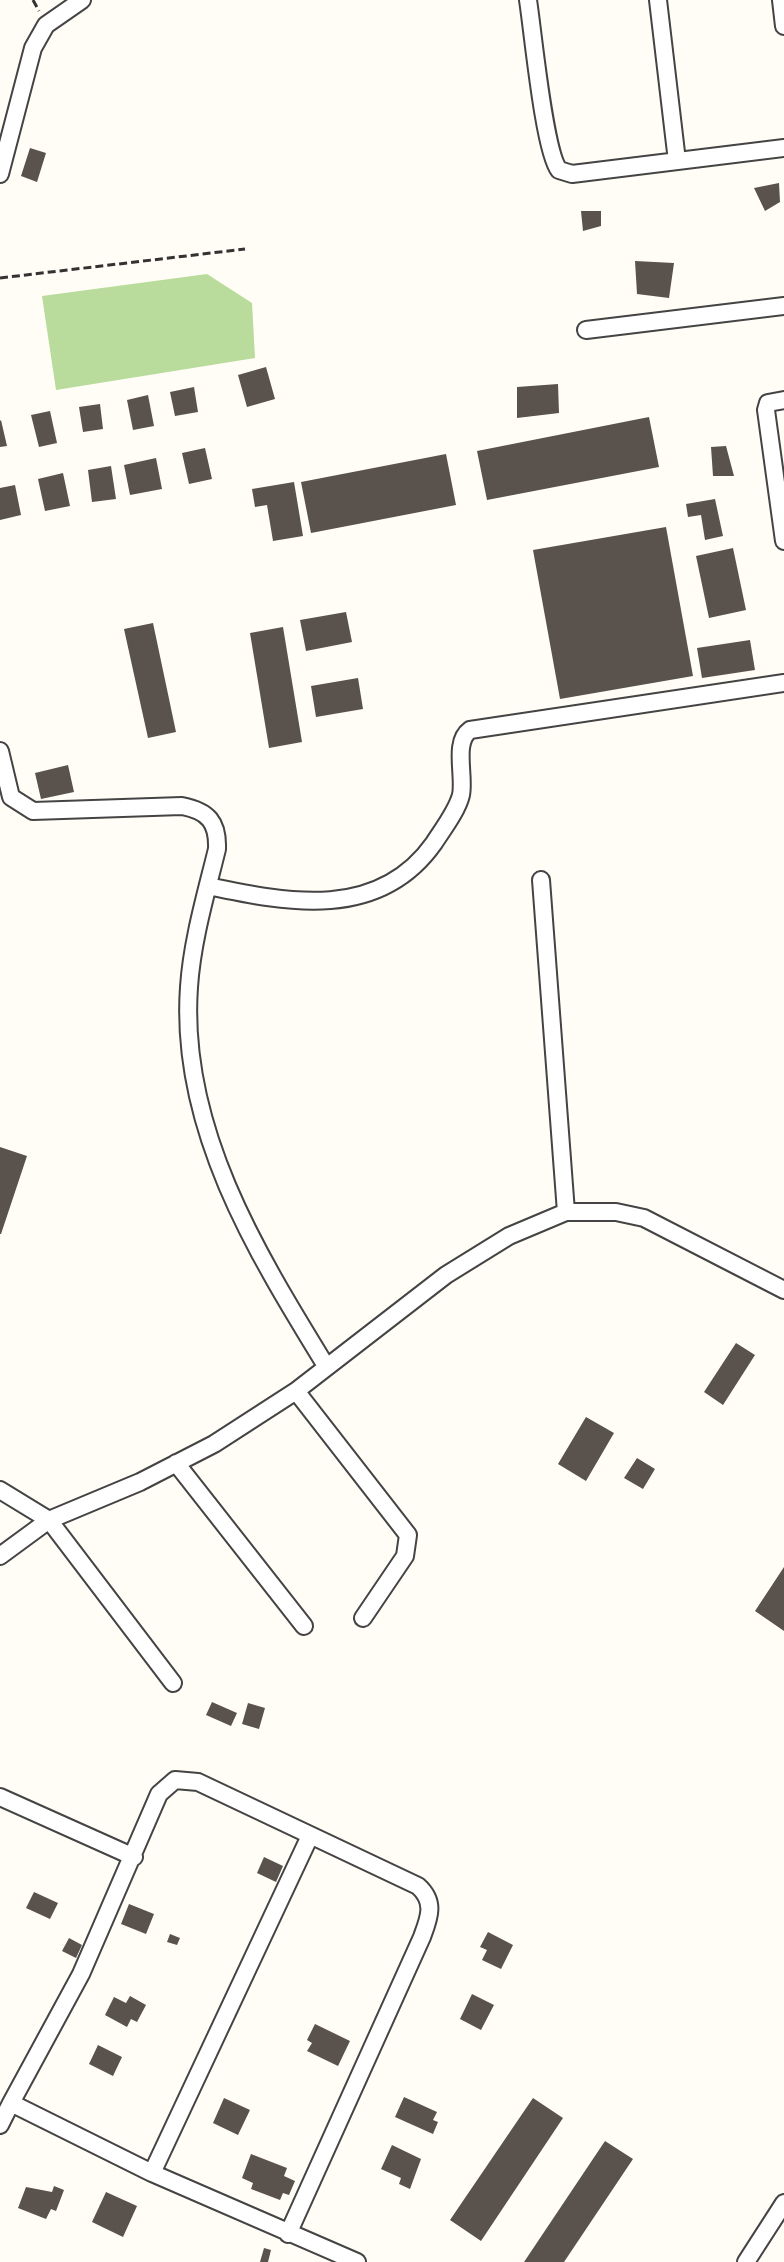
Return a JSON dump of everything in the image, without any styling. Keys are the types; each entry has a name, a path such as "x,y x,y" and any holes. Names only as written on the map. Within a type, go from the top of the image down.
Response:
{"street":[{"path":"0,174 33,48 46,25 82,0"},
{"path":"528,0 548,137 559,170 572,174 784,148"},
{"path":"658,0 677,161"},
{"path":"781,0 784,26"},
{"path":"586,330 784,306"},
{"path":"784,400 768,403 766,410 784,541"},
{"path":"208,886 267,898 320,903 350,900 378,890 407,872 427,852 461,795 462,742 470,730 784,683"},
{"path":"1,760 11,797 33,811 182,806 207,814 218,833 189,985 189,1050 207,1126 225,1183 246,1231 326,1366"},
{"path":"541,880 566,1212"},
{"path":"0,1556 49,1520 95,1503 176,1463 296,1391 446,1275 509,1236 566,1212 616,1212 644,1218 784,1290"},
{"path":"296,1391 408,1535 405,1556 363,1618"},
{"path":"176,1463 304,1626"},
{"path":"0,1490 49,1520 173,1683"},
{"path":"0,2125 81,1974 159,1794 175,1780 198,1782 309,1838 418,1886 427,1894 430,1916 288,2234"},
{"path":"0,1797 134,1857"},
{"path":"152,2173 309,1838"},
{"path":"11,2103 152,2173 357,2262"},
{"path":"746,2262 784,2203"}],"path":[{"path":"0,278 245,249"}],"green space":[{"path":"207,274 252,303 255,358 56,390 42,296"}],"building":[{"path":"30,148 46,153 37,182 21,176"},
{"path":"779,183 780,202 765,211 754,188"},
{"path":"581,211 601,211 601,226 583,231"},
{"path":"635,261 674,263 669,298 637,294"},
{"path":"266,367 275,399 247,407 238,375"},
{"path":"558,384 559,413 517,418 517,387"},
{"path":"194,387 198,412 175,416 170,392"},
{"path":"148,395 154,426 133,430 127,400"},
{"path":"100,404 103,429 83,432 79,407"},
{"path":"50,411 57,443 39,447 31,415"},
{"path":"649,417 659,467 487,500 477,451"},
{"path":"0,421 7,446 0,447"},
{"path":"726,446 734,476 713,476 711,447"},
{"path":"205,448 212,479 189,484 182,453"},
{"path":"446,454 456,505 311,533 301,482"},
{"path":"156,458 162,489 130,495 124,465"},
{"path":"111,466 116,499 92,502 88,470"},
{"path":"63,473 70,506 45,511 38,479"},
{"path":"294,482 303,536 273,541 267,505 255,507 252,489"},
{"path":"15,485 21,515 0,520 0,488"},
{"path":"715,499 723,536 705,540 701,515 688,517 686,504"},
{"path":"666,527 693,676 560,699 533,550"},
{"path":"733,548 746,610 709,618 696,556"},
{"path":"346,612 352,642 306,651 300,620"},
{"path":"153,623 176,732 148,738 124,629"},
{"path":"283,627 302,742 269,748 250,633"},
{"path":"750,640 755,670 702,678 697,648"},
{"path":"358,678 363,709 316,717 311,686"},
{"path":"68,765 74,792 41,799 35,773"},
{"path":"0,1147 27,1156 1,1234 0,1234"},
{"path":"736,1343 755,1355 723,1405 704,1392"},
{"path":"586,1417 614,1433 586,1481 558,1464"},
{"path":"637,1458 655,1469 643,1489 624,1478"},
{"path":"784,1567 784,1631 755,1611"},
{"path":"212,1702 237,1713 231,1726 206,1715"},
{"path":"248,1703 265,1708 259,1729 242,1724"},
{"path":"264,1857 283,1866 276,1882 257,1873"},
{"path":"34,1892 58,1903 50,1919 26,1908"},
{"path":"129,1904 154,1914 146,1934 121,1924"},
{"path":"488,1932 513,1945 501,1969 482,1960 487,1950 480,1947"},
{"path":"170,1934 180,1938 177,1945 167,1942"},
{"path":"69,1938 82,1945 76,1958 62,1951"},
{"path":"472,1994 494,2005 481,2030 460,2019"},
{"path":"130,1996 146,2005 137,2022 131,2019 127,2027 105,2015 114,1997 126,2003"},
{"path":"315,2024 350,2041 338,2066 307,2051 312,2043 307,2040"},
{"path":"98,2045 122,2057 113,2076 89,2064"},
{"path":"404,2097 437,2112 433,2120 438,2122 433,2134 395,2117"},
{"path":"224,2098 250,2110 238,2135 213,2123"},
{"path":"533,2098 563,2118 481,2241 450,2220"},
{"path":"605,2141 633,2159 564,2262 524,2262"},
{"path":"392,2145 421,2159 410,2189 399,2184 401,2178 381,2169"},
{"path":"251,2154 287,2168 284,2176 295,2181 289,2195 283,2193 280,2200 251,2189 253,2183 242,2178"},
{"path":"54,2186 64,2190 56,2211 51,2209 46,2219 18,2208 26,2187 52,2192"},
{"path":"106,2192 137,2206 123,2237 92,2222"},
{"path":"264,2248 271,2250 268,2262 260,2262"}]}
